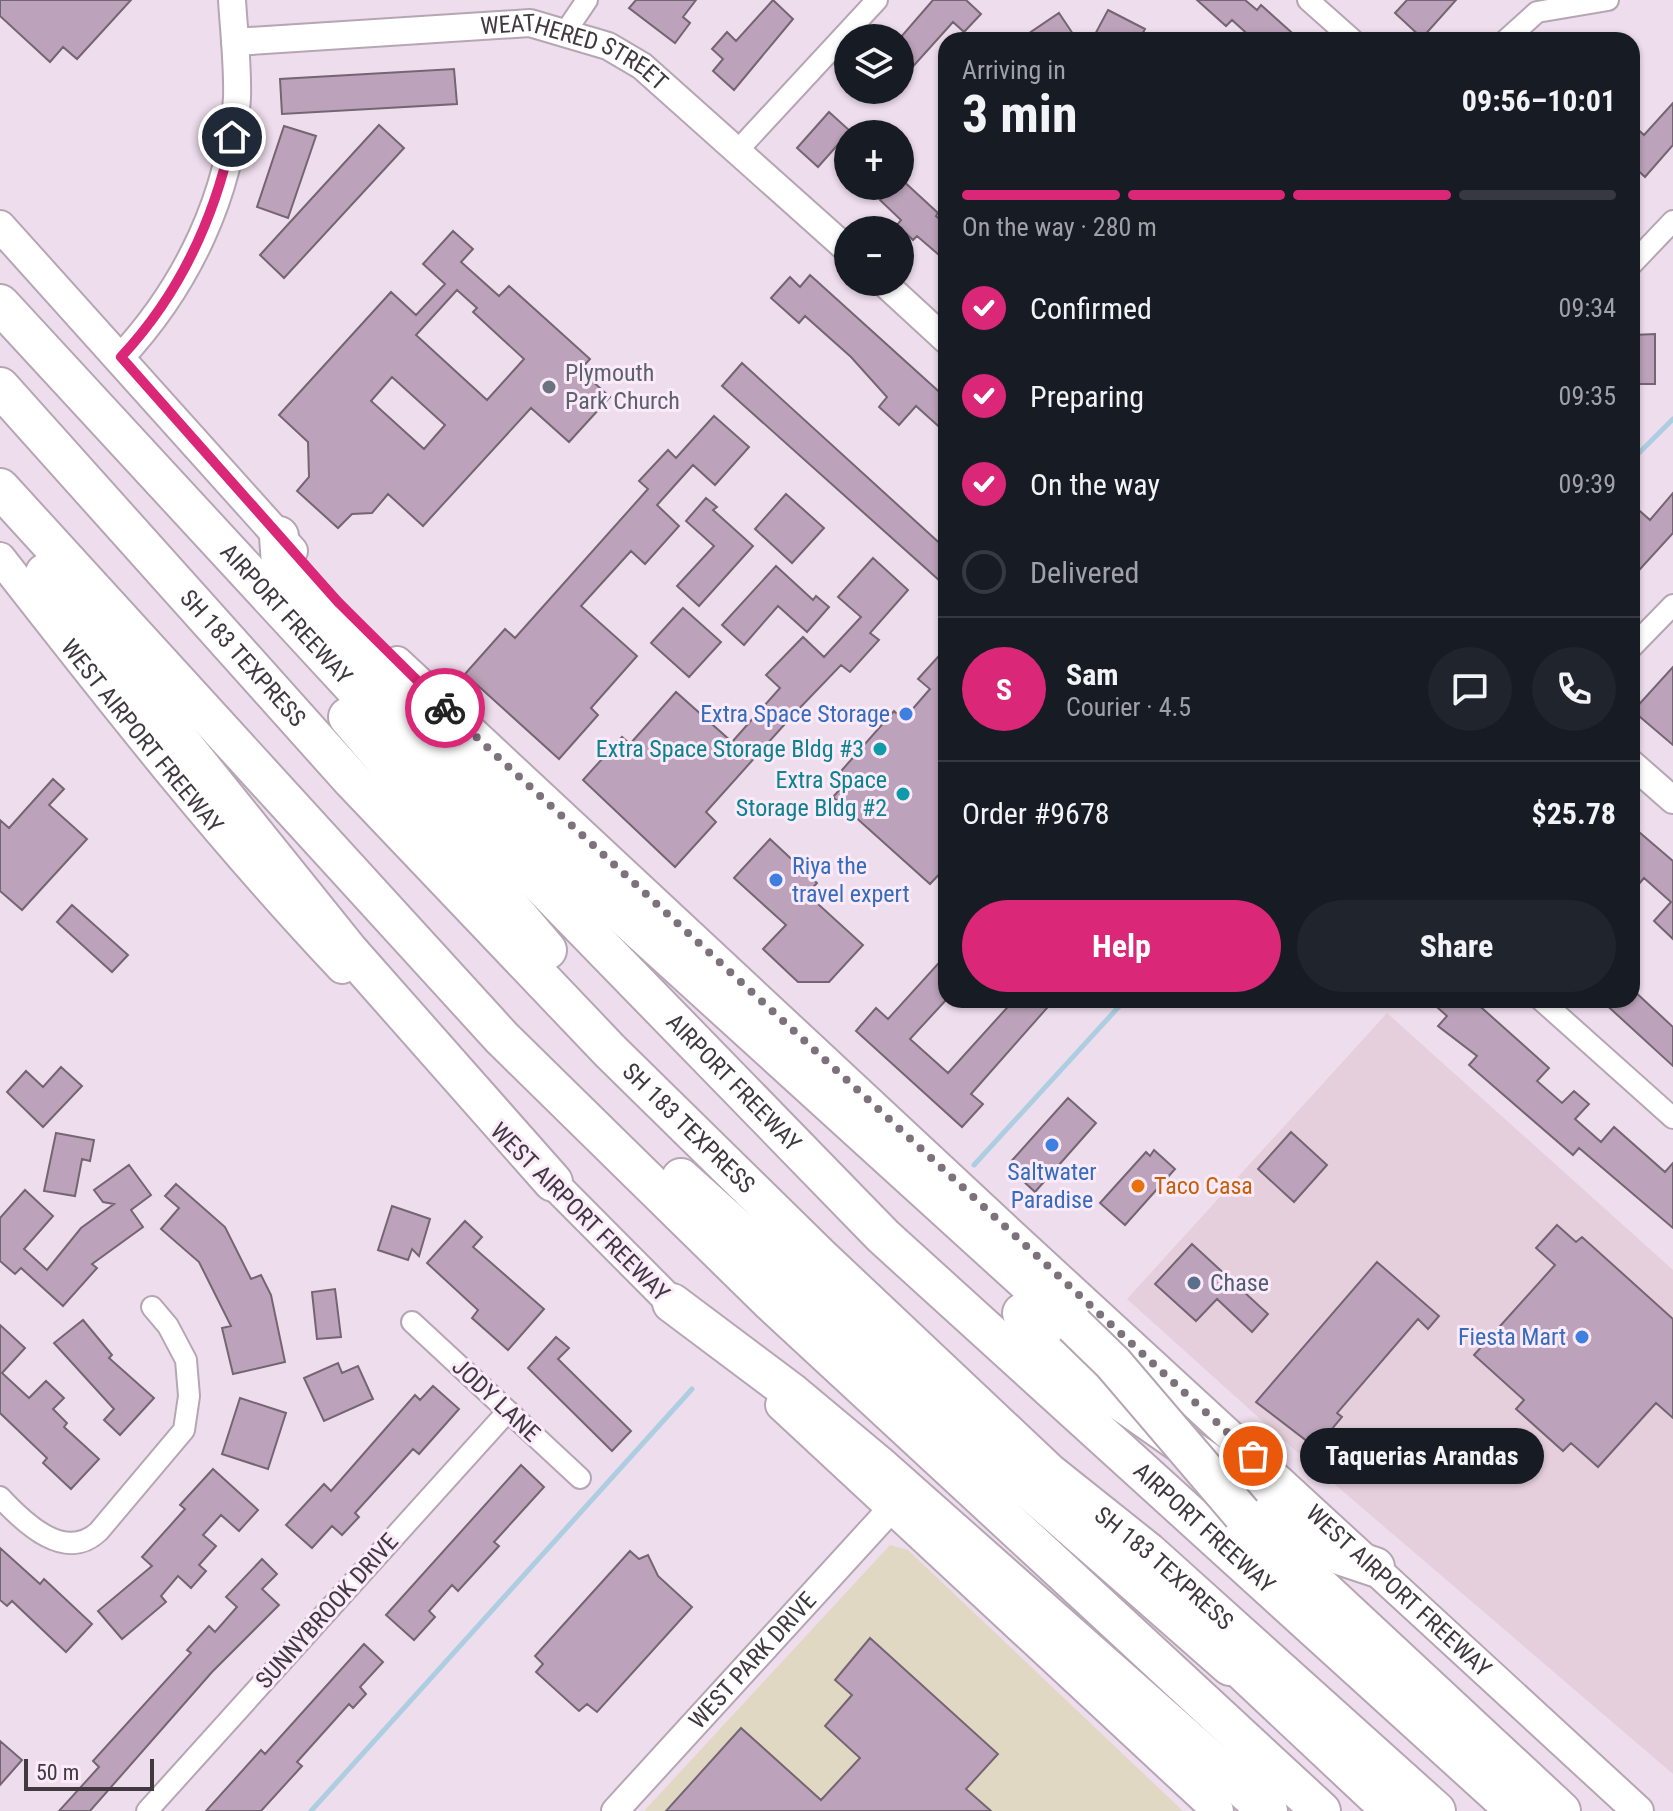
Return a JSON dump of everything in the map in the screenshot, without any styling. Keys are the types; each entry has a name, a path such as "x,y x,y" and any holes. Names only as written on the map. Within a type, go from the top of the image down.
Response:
{"highway":[{"name":"AIRPORT FREEWAY","path":"0,304 235,563 585,930 883,1236 1516,1811"},
{"name":"SH 183 TEXPRESS","path":"0,387 352,780 610,1051 820,1257 1038,1462 1148,1552 1436,1811"},
{"name":"SH 183 TEXPRESS","path":"0,409 367,820 572,1034 777,1239 1141,1574 1293,1721 1392,1811"},
{"path":"5,494 502,1038 769,1300 1321,1811"},
{"path":"5,494 36,561 145,702 348,950 553,1182"},
{"path":"279,536 281,565 519,815 646,936 1074,1325 1113,1363 1242,1514 1561,1811"},
{"path":"235,563 318,682 465,858 617,1029 829,1243 1148,1552"},
{"path":"228,741 295,789 499,1002 734,1228 1121,1573 1293,1721"},
{"path":"585,930 625,952 1119,1400 1342,1556 1375,1567"},
{"path":"672,1303 792,1393 877,1464 1268,1811"}],"main road":[{"name":"WEST AIRPORT FREEWAY","path":"0,226 349,613 475,736 1638,1811"},
{"name":"WEST AIRPORT FREEWAY","path":"0,558 168,773 240,858 553,1182 672,1303 1218,1811"}],"street":[{"path":"121,357 166,299 205,230 232,137 237,97 232,0"},
{"path":"566,31 587,0"},
{"path":"738,150 877,0"},
{"path":"1308,0 1342,32"},
{"path":"1515,32 1537,12 1608,0"},
{"name":"WEATHERED STREET","path":"235,42 508,22 566,31 608,46 642,66 834,237"},
{"path":"1640,256 1673,221"},
{"path":"898,296 938,333"},
{"path":"1640,639 1673,605"},
{"path":"1640,771 1673,800"},
{"path":"1550,1008 1673,1118"},
{"path":"0,1497 35,1528 60,1543 84,1543 99,1531 180,1440 188,1414 186,1360 168,1326 152,1307"},
{"name":"JODY LANE","path":"412,1322 580,1478"},
{"name":"SUNNYBROOK DRIVE","path":"147,1811 508,1411"},
{"name":"WEST PARK DRIVE","path":"615,1811 891,1509"}],"shaded area":[{"path":"1387,1013 1673,1270 1673,1774 1297,1452 1127,1299"},
{"path":"890,1545 908,1550 1183,1811 644,1811"}],"building":[{"path":"0,0 131,0 77,59 63,47 50,62 0,16"},
{"path":"636,0 696,0 683,17 690,23 675,43 629,8"},
{"path":"773,0 793,19 734,90 713,71 723,59 712,49 727,32 736,41"},
{"path":"933,0 966,0 981,14 964,32 953,22 944,32 938,32 938,39 914,65 912,24"},
{"path":"1197,0 1245,0 1257,10 1261,5 1291,32 1245,32 1232,20 1226,26"},
{"path":"1407,0 1456,0 1427,32 1416,32 1395,13"},
{"path":"1108,10 1145,29 1143,32 1096,32"},
{"path":"1059,13 1072,32 1031,32"},
{"path":"454,69 457,104 282,114 280,79"},
{"path":"1673,103 1673,145 1645,177 1640,172 1640,131 1644,135"},
{"path":"829,112 838,120 834,120 834,149 818,167 797,148"},
{"path":"379,125 404,148 284,278 260,255"},
{"path":"284,126 316,136 288,218 257,207"},
{"path":"914,191 938,213 938,254 917,236 914,239 914,216 897,216 880,200 914,200"},
{"name":"Plymouth Park Church","path":"453,231 473,249 461,262 499,296 509,286 590,359 580,370 610,397 569,442 531,408 423,526 388,494 372,513 352,514 338,528 297,491 309,477 308,442 279,415 391,292 416,315 445,284 423,264","holes":["457,290 477,308 473,312 524,359 487,400 416,335","392,377 445,425 424,449 371,401"]},
{"path":"810,275 938,391 938,426 916,406 899,425 879,407 887,397 851,357 805,316 799,323 771,298 790,277 800,287"},
{"path":"1655,334 1655,384 1640,384 1640,335"},
{"path":"742,363 938,542 938,579 722,386"},
{"path":"714,416 749,447 715,485 693,465 657,505 679,526 645,564 631,551 581,606 637,656 591,708 598,715 559,759 465,674 505,629 515,638 648,489 639,481 668,450 676,458"},
{"path":"1673,493 1673,533 1640,569 1640,511 1650,520"},
{"path":"786,494 824,528 792,563 755,529"},
{"path":"706,498 717,507 713,510 753,546 699,606 677,586 714,546 686,521"},
{"path":"873,558 908,590 870,633 879,640 850,672 841,665 793,715 706,812 716,822 675,867 583,780 622,737 630,744 676,692 732,742 780,688 766,675 803,637 824,657 861,617 838,597"},
{"path":"776,566 813,600 816,596 829,607 807,632 778,606 744,645 722,625"},
{"path":"683,608 721,642 689,677 651,643"},
{"path":"938,657 938,876 930,884 833,797 843,786 835,778 894,711 903,720 930,689 918,679"},
{"path":"1673,667 1673,745 1640,717 1640,703"},
{"path":"53,779 64,789 49,805 87,839 22,910 0,891 0,820 9,828"},
{"path":"1640,833 1673,861 1673,939 1654,921 1671,902 1644,878 1640,883"},
{"path":"770,839 817,883 807,894 863,945 829,982 798,982 763,949 786,925 734,878"},
{"path":"72,905 128,955 112,972 57,922"},
{"path":"938,964 939,1008 910,1039 948,1073 1007,1008 1047,1008 971,1094 983,1104 962,1127 856,1031 876,1008 888,1019"},
{"path":"1640,996 1673,1027 1673,1066 1610,1008 1640,1008"},
{"path":"1438,1008 1482,1008 1549,1068 1537,1081 1562,1103 1574,1091 1589,1104 1575,1119 1601,1142 1614,1127 1665,1172 1673,1163 1673,1228 1579,1148 1573,1155 1469,1065 1477,1056 1438,1026 1447,1016"},
{"path":"61,1067 82,1086 43,1127 7,1092 26,1071 43,1087"},
{"name":"Saltwater Paradise","path":"1068,1098 1096,1123 1035,1192 1007,1166"},
{"path":"1291,1132 1327,1165 1294,1202 1258,1169"},
{"path":"56,1133 94,1140 90,1161 82,1159 75,1196 44,1191"},
{"name":"Taco Casa","path":"1154,1150 1175,1169 1125,1225 1100,1203 1146,1152 1150,1156"},
{"path":"129,1165 151,1195 131,1210 143,1227 92,1264 97,1268 63,1306 21,1268 15,1274 0,1261 0,1218 25,1190 53,1216 24,1249 47,1270 81,1228 114,1204 103,1202 94,1190"},
{"path":"176,1184 225,1227 251,1279 261,1275 271,1295 285,1362 233,1374 222,1328 231,1326 199,1262 161,1229 179,1208 165,1196"},
{"path":"392,1206 430,1219 419,1256 412,1249 408,1260 378,1250"},
{"path":"465,1221 482,1237 473,1247 544,1309 508,1350 472,1318 478,1310 427,1263"},
{"name":"Fiesta Mart","path":"1557,1225 1576,1242 1582,1237 1673,1319 1673,1418 1656,1403 1598,1467 1571,1443 1563,1451 1516,1409 1524,1400 1474,1355 1555,1265 1536,1248"},
{"name":"Chase","path":"1192,1244 1268,1314 1252,1332 1217,1299 1196,1321 1155,1284"},
{"path":"1377,1262 1439,1316 1428,1329 1418,1319 1337,1413 1342,1417 1316,1448 1256,1402"},
{"path":"335,1289 341,1337 317,1339 312,1292"},
{"path":"83,1320 112,1355 109,1358 154,1398 120,1435 104,1420 114,1409 54,1343"},
{"path":"0,1325 25,1348 2,1373 29,1398 46,1381 64,1398 53,1409 67,1423 64,1427 99,1459 71,1489 43,1463 47,1458 0,1413"},
{"path":"556,1337 569,1348 558,1359 631,1431 612,1451 528,1368"},
{"path":"338,1363 342,1373 358,1366 373,1399 324,1421 304,1378"},
{"path":"433,1386 459,1409 419,1454 413,1449 355,1513 359,1517 342,1535 332,1526 312,1548 286,1525 324,1484 331,1491 415,1395 420,1400"},
{"path":"240,1398 286,1413 268,1469 222,1454"},
{"path":"521,1465 544,1487 494,1542 499,1546 458,1591 452,1585 429,1611 435,1617 414,1640 386,1615"},
{"path":"213,1469 258,1510 239,1531 221,1515 203,1535 216,1546 199,1565 206,1571 191,1588 178,1576 161,1596 166,1602 122,1639 98,1611 152,1566 142,1557 185,1509 180,1505"},
{"path":"0,1548 40,1584 44,1579 92,1624 66,1652 12,1601 7,1606 0,1600"},
{"path":"630,1551 639,1559 648,1555 658,1576 692,1607 597,1712 587,1704 579,1711 536,1672 543,1664 535,1656"},
{"path":"262,1559 277,1574 262,1589 279,1605 212,1672 90,1811 59,1811 99,1767 93,1761 191,1653 187,1650 209,1626 215,1632 237,1607 226,1597"},
{"path":"870,1638 998,1754 966,1789 991,1811 666,1811 741,1728 821,1800 860,1758 825,1726 852,1695 835,1680"},
{"path":"364,1644 383,1662 360,1687 366,1694 353,1708 349,1704 297,1762 302,1766 261,1811 206,1811 261,1750 265,1754"},
{"path":"0,1741 22,1760 0,1785"}],"waterway":[{"path":"1640,452 1673,419"},
{"path":"974,1165 1118,1008"},
{"path":"311,1811 692,1389"}],"way so far":[{"path":"445,708 1253,1456"}],"place":[{"name":"Plymouth Park Church","path":"549,387"},
{"name":"Extra Space Storage","path":"906,714"},
{"name":"Extra Space Storage Bldg #3","path":"880,749"},
{"name":"Extra Space Storage Bldg #2","path":"903,794"},
{"name":"Riya the travel expert","path":"776,880"},
{"name":"Saltwater Paradise","path":"1052,1145"},
{"name":"Taco Casa","path":"1138,1186"},
{"name":"Chase","path":"1194,1283"},
{"name":"Fiesta Mart","path":"1582,1337"},
{"name":"Taquerias Arandas","path":"1253,1456"}],"route":[{"path":"232,137 225,169 197,248 158,311 121,357 338,602 445,708"}]}
